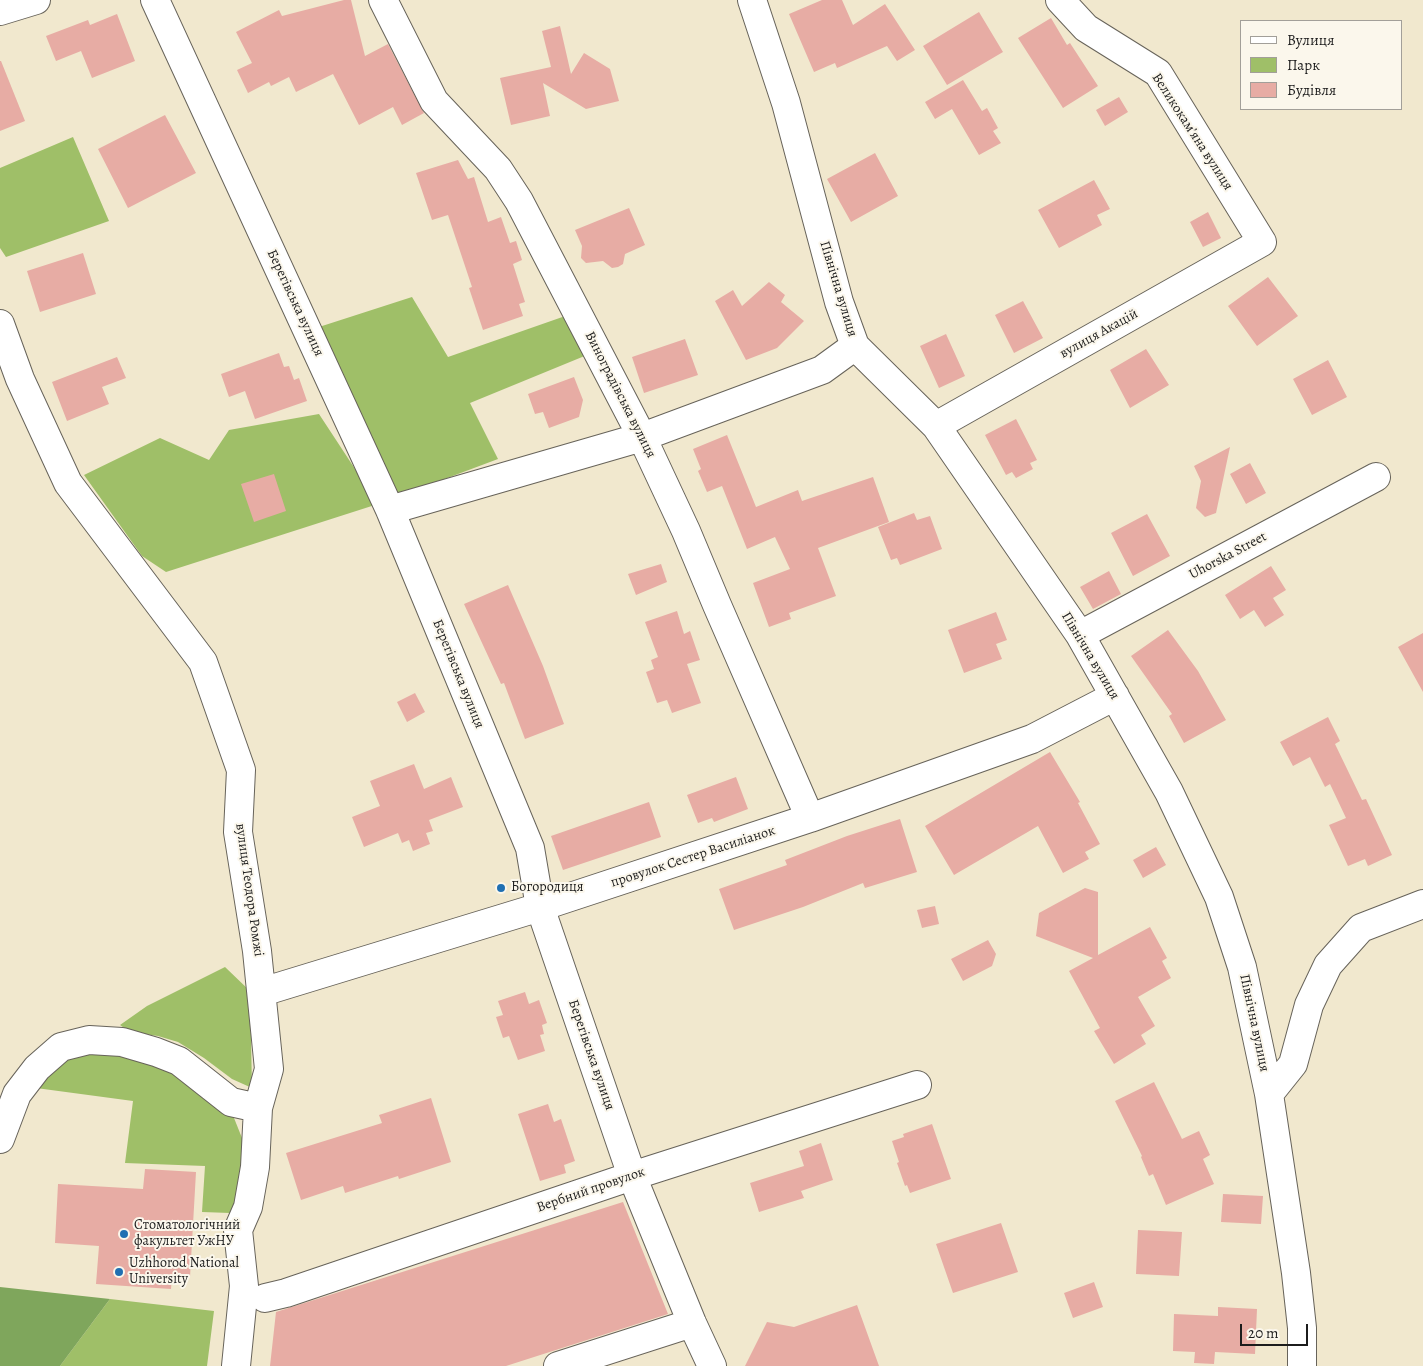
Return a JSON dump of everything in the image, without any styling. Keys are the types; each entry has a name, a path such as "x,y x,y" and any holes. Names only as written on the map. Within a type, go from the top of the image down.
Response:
{"street":[{"path":"0,11 36,0"},
{"name":"Берегівська вулиця","path":"155,0 390,510 530,848 540,907 632,1176 692,1323 712,1366"},
{"name":"Виноградівська вулиця","path":"382,0 434,101 498,169 519,201 642,437 686,530 810,818"},
{"name":"Північна вулиця","path":"752,0 786,103 838,302 855,346 936,426 1080,635 1169,792 1219,897 1242,967 1269,1094 1296,1273 1302,1328 1302,1366"},
{"name":"Великокамʼяна вулиця","path":"1060,0 1086,28 1158,73 1262,242"},
{"name":"вулиця Акацій","path":"936,426 1262,242"},
{"name":"вулиця Теодора Ромжі","path":"0,324 20,379 68,483 203,662 241,770 238,832 257,951 269,1069 258,1108 255,1167 250,1197 248,1207 238,1230 244,1286 236,1366"},
{"path":"390,510 642,437 822,370 855,346"},
{"name":"Uhorska Street","path":"1080,635 1376,477"},
{"name":"провулок Сестер Василіанок","path":"262,992 540,907 810,818 1032,739 1115,696"},
{"path":"1269,1094 1293,1064 1309,1005 1328,965 1361,928 1423,904"},
{"path":"0,1139 17,1094 37,1068 61,1047 89,1040 122,1042 179,1061 231,1102 258,1108"},
{"name":"Вербний провулок","path":"265,1298 286,1293 632,1176 917,1085"},
{"path":"558,1366 692,1323"}],"green space":[{"path":"73,137 109,221 6,257 0,248 0,168"},
{"path":"412,297 448,357 571,314 587,355 470,403 498,459 394,498 319,327"},
{"path":"319,414 378,504 166,572 142,556 84,475 160,438 209,460 229,430"},
{"path":"225,967 250,991 252,1088 232,1079 178,1042 158,1036 130,1032 120,1025 147,1006"},
{"path":"95,1050 158,1059 219,1100 234,1118 244,1143 241,1206 230,1213 202,1212 205,1166 125,1163 133,1101 36,1088 56,1063"},
{"path":"0,1287 110,1299 60,1366 0,1366"},
{"path":"110,1299 214,1311 207,1366 60,1366"}],"building":[{"path":"344,0 351,0 365,56 388,44 424,113 402,125 393,107 359,125 333,74 296,92 289,77 271,86 269,82 248,93 237,70 252,63 236,32 279,10 282,16"},
{"path":"822,0 842,0 853,25 885,4 915,50 897,61 887,46 837,68 835,63 814,72 789,14"},
{"path":"979,12 1003,52 947,85 923,46"},
{"path":"117,14 135,61 92,78 81,51 56,61 46,36 88,20 90,25"},
{"path":"1051,18 1067,45 1070,43 1098,86 1063,108 1018,38"},
{"path":"560,26 571,74 584,53 610,69 619,101 586,109 543,83 550,116 511,125 500,78 551,67 542,31"},
{"path":"0,61 25,121 0,131"},
{"path":"963,80 982,111 987,108 998,128 993,131 1001,143 979,155 952,109 935,119 925,102"},
{"path":"1119,97 1128,112 1105,126 1096,110"},
{"path":"165,115 196,173 128,208 98,149"},
{"path":"875,153 898,196 851,222 827,179"},
{"path":"458,160 468,179 474,177 488,222 501,217 510,243 516,241 522,260 513,264 525,302 519,304 523,316 483,330 469,288 472,287 448,215 432,220 416,173"},
{"path":"1094,180 1110,209 1097,215 1102,225 1059,248 1038,210"},
{"path":"629,208 645,245 625,254 623,264 618,267 612,268 603,261 586,263 581,258 582,246 575,230"},
{"path":"1208,212 1221,238 1203,247 1190,222"},
{"path":"83,253 96,294 40,312 27,271"},
{"path":"1268,277 1298,316 1257,346 1228,306"},
{"path":"769,282 785,295 781,302 804,321 777,348 746,360 715,301 733,290 742,306"},
{"path":"1023,301 1043,338 1014,353 995,315"},
{"path":"946,334 965,376 939,388 920,346"},
{"path":"685,339 698,375 644,393 632,357"},
{"path":"1146,349 1169,385 1130,408 1110,370"},
{"path":"279,353 284,367 289,366 294,380 299,378 307,401 255,419 245,391 229,397 221,374"},
{"path":"117,357 126,378 102,387 109,404 67,421 52,382"},
{"path":"1328,360 1347,397 1312,415 1293,379"},
{"path":"574,377 583,400 579,417 549,428 543,412 535,414 528,394"},
{"path":"1016,419 1037,460 1030,463 1033,469 1016,478 1012,472 1006,475 985,435"},
{"path":"727,435 756,507 798,490 802,501 873,477 889,522 818,548 836,596 789,613 791,619 769,627 753,583 790,569 775,537 747,549 722,486 707,492 698,471 701,469 693,449"},
{"path":"1230,447 1216,513 1205,517 1196,508 1201,481 1194,466"},
{"path":"1250,463 1266,493 1246,504 1230,474"},
{"path":"274,474 286,511 254,522 241,484"},
{"path":"914,513 917,520 930,516 942,549 900,565 897,558 891,560 878,527"},
{"path":"1147,514 1170,556 1133,576 1111,533"},
{"path":"661,564 667,582 636,595 628,574"},
{"path":"1271,566 1286,590 1273,598 1284,615 1265,627 1254,610 1240,619 1225,595"},
{"path":"1109,571 1121,594 1093,609 1080,587"},
{"path":"508,585 543,666 564,724 525,739 504,683 501,684 464,604"},
{"path":"677,611 684,634 690,631 700,660 687,664 701,703 672,713 667,700 657,703 646,672 654,669 651,660 658,657 645,622"},
{"path":"996,612 1007,640 996,644 1002,659 964,673 948,630"},
{"path":"1168,630 1198,671 1226,720 1184,743 1169,716 1172,714 1131,656"},
{"path":"1423,633 1423,692 1398,647"},
{"path":"415,693 425,712 407,722 397,702"},
{"path":"1328,717 1340,741 1335,744 1362,800 1366,799 1392,855 1368,866 1365,859 1348,866 1329,825 1346,818 1330,784 1325,787 1310,757 1293,766 1280,742"},
{"path":"1050,752 1080,802 1078,803 1100,844 1085,852 1089,859 1063,873 1038,826 954,875 925,826"},
{"path":"414,764 424,789 451,777 463,807 429,820 433,831 426,833 430,844 413,851 409,840 402,843 398,833 364,847 352,817 380,806 370,781"},
{"path":"736,777 748,809 714,822 712,818 698,823 687,795"},
{"path":"649,802 661,837 563,870 551,836"},
{"path":"900,819 917,872 865,888 863,883 803,907 734,930 719,889 787,865 785,860 847,836"},
{"path":"1156,847 1166,865 1143,878 1133,860"},
{"path":"1085,888 1098,892 1098,955 1150,927 1167,958 1162,961 1171,978 1138,997 1155,1026 1141,1035 1146,1044 1114,1064 1094,1031 1100,1028 1069,971 1093,958 1036,936 1039,913"},
{"path":"935,906 939,924 922,928 917,910"},
{"path":"988,940 996,954 992,966 963,981 951,959"},
{"path":"525,992 529,1004 539,1000 547,1023 542,1025 544,1034 540,1035 545,1051 518,1060 509,1036 503,1038 496,1017 503,1015 498,1001"},
{"path":"1154,1082 1182,1139 1199,1131 1210,1155 1203,1159 1214,1184 1166,1205 1153,1174 1149,1176 1142,1156 1115,1101"},
{"path":"431,1098 451,1162 399,1179 398,1176 345,1193 343,1186 301,1200 286,1153 382,1123 379,1115"},
{"path":"548,1104 554,1122 561,1119 575,1161 564,1165 566,1173 540,1181 518,1114"},
{"path":"932,1124 951,1179 910,1193 907,1185 905,1186 897,1163 899,1162 892,1141 904,1137 903,1134"},
{"path":"821,1143 833,1180 801,1191 804,1198 759,1212 750,1183 804,1166 799,1151"},
{"name":"Стоматологічний факультет УжНУ","path":"145,1169 196,1172 190,1277 172,1275 171,1289 96,1284 99,1246 55,1243 58,1184 143,1189"},
{"path":"1223,1194 1263,1196 1261,1224 1221,1222"},
{"path":"623,1202 668,1314 506,1366 270,1366 276,1312"},
{"path":"1001,1223 1018,1272 953,1293 936,1244"},
{"path":"1138,1230 1182,1232 1179,1276 1136,1274"},
{"path":"1094,1282 1103,1307 1073,1318 1064,1293"},
{"path":"857,1305 879,1366 745,1366 767,1322 794,1327"},
{"path":"1218,1307 1257,1309 1255,1354 1215,1352 1214,1364 1194,1363 1195,1352 1173,1351 1174,1314 1218,1316"}],"place":[{"name":"Богородиця","path":"501,888"},
{"name":"Стоматологічний факультет УжНУ","path":"124,1234"},
{"name":"Uzhhorod National University","path":"119,1272"}]}
